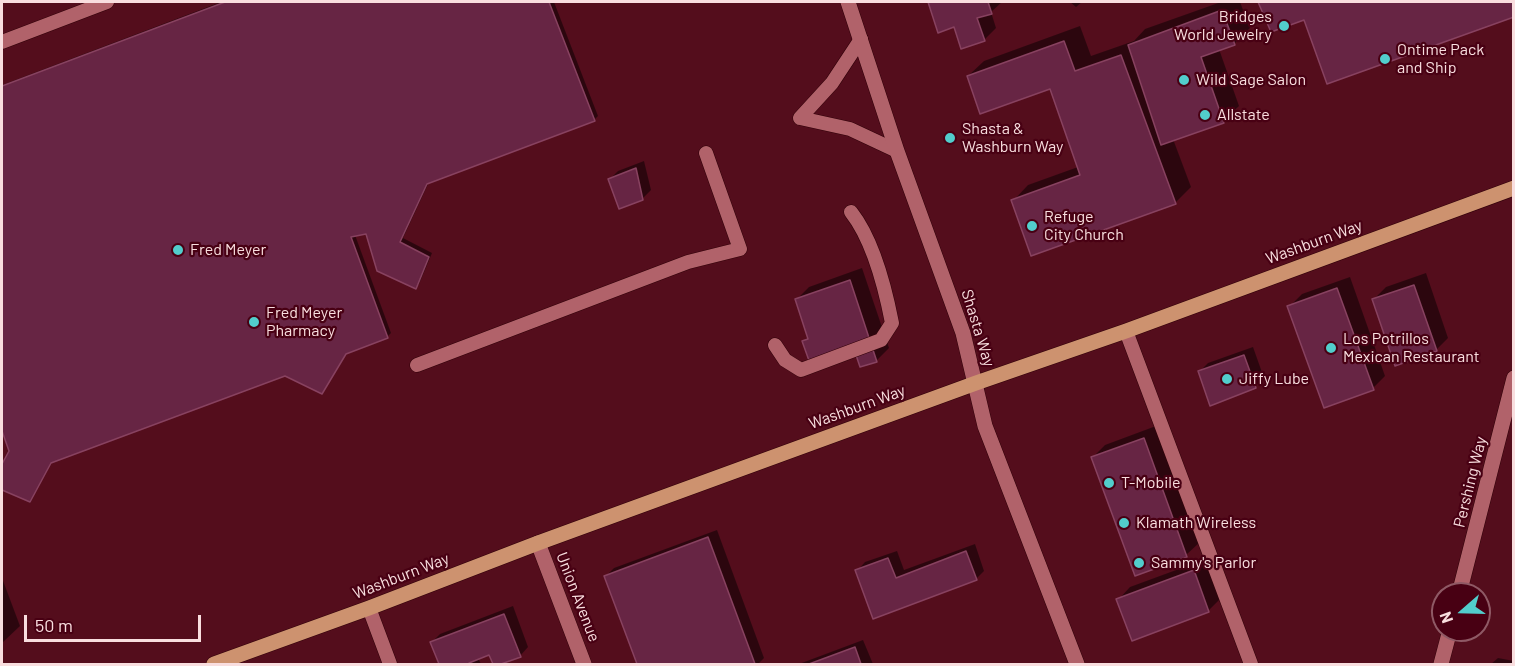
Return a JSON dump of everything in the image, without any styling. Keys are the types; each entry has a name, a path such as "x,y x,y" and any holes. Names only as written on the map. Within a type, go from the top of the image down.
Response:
{"main road":[{"name":"Shasta Way","path":"848,2 897,151 963,333 985,426 1077,664"},
{"name":"Washburn Way","path":"214,664 976,382 1126,331 1514,188"},
{"name":"Pershing Way","path":"1462,582 1514,378"},
{"name":"Union Avenue","path":"538,543 584,664"},
{"path":"1441,664 1447,642"}],"lane":[{"path":"2,42 107,2"},
{"path":"861,39 832,83 800,118 850,129 897,151"},
{"path":"417,365 688,262 740,249 706,153"},
{"path":"775,345 785,360 801,370 881,340 892,322 887,298 862,226 851,212"},
{"path":"1126,331 1251,664"},
{"path":"369,608 390,664"}],"building":[{"name":"Fred Meyer","path":"225,2 549,2 595,121 427,184 400,242 429,257 416,289 377,271 366,234 351,237 388,338 346,354 322,394 285,376 51,463 30,502 2,490 2,464 9,451 2,431 2,86"},
{"path":"928,2 988,2 992,14 977,18 985,41 961,49 954,27 938,33"},
{"path":"1258,2 1514,2 1514,17 1327,84 1304,20 1271,32"},
{"path":"1222,10 1235,45 1201,57 1224,123 1161,145 1128,45"},
{"path":"1064,41 1075,71 1121,55 1176,204 1031,256 1011,200 1080,175 1050,89 980,114 967,76"},
{"path":"636,168 643,200 619,209 608,179"},
{"path":"850,280 877,362 860,367 856,355 812,369 802,341 808,339 795,299"},
{"path":"1414,285 1437,351 1395,366 1372,299"},
{"name":"Los Potrillos Mexican Restaurant","path":"1337,288 1374,390 1324,408 1287,306"},
{"name":"Jiffy Lube","path":"1244,355 1256,388 1210,406 1198,371"},
{"path":"1144,438 1187,557 1135,576 1091,457"},
{"path":"708,537 755,664 637,664 604,576"},
{"path":"966,551 977,580 873,619 855,570 888,558 896,578"},
{"path":"1194,570 1209,612 1132,641 1116,599"},
{"path":"504,614 521,657 501,664 493,664 489,655 470,664 439,664 430,642"},
{"path":"855,647 861,664 809,664"}],"place":[{"name":"Bridges World Jewelry","path":"1284,26"},
{"name":"Ontime Pack and Ship","path":"1385,59"},
{"name":"Wild Sage Salon","path":"1184,80"},
{"name":"Allstate","path":"1205,115"},
{"name":"Shasta & Washburn Way","path":"950,138"},
{"name":"Refuge City Church","path":"1032,226"},
{"name":"Fred Meyer","path":"178,250"},
{"name":"Fred Meyer Pharmacy","path":"254,322"},
{"name":"Los Potrillos Mexican Restaurant","path":"1331,348"},
{"name":"Jiffy Lube","path":"1227,379"},
{"name":"T-Mobile","path":"1109,483"},
{"name":"Klamath Wireless","path":"1124,523"},
{"name":"Sammy's Parlor","path":"1139,563"}]}
